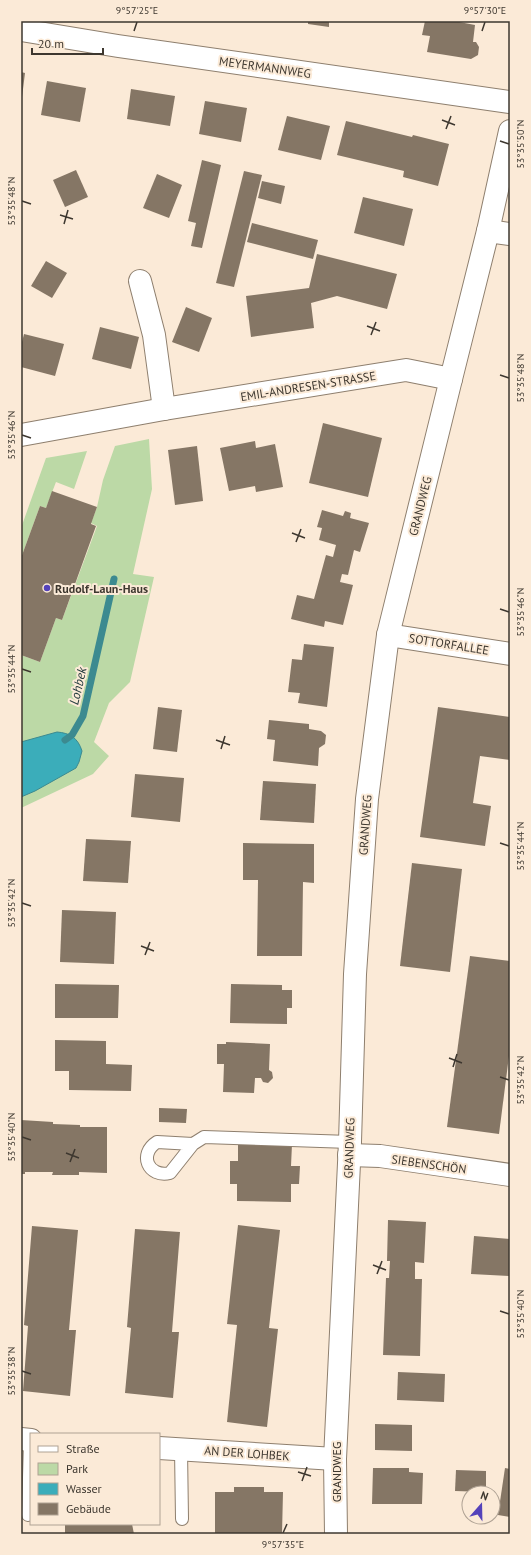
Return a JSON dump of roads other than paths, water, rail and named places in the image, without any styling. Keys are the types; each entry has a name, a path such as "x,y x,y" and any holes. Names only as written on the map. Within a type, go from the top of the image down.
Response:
{"street":[{"name":"MEYERMANNWEG","path":"21,30 118,46 510,102"},
{"name":"GRANDWEG","path":"336,1534 335,1459 349,1149 354,974 367,799 388,635 488,231 510,131"},
{"path":"488,231 510,234"},
{"path":"140,281 154,335 164,409"},
{"name":"EMIL-ANDRESEN-STRASSE","path":"21,435 164,409 406,370 451,379"},
{"name":"SOTTORFALLEE","path":"388,635 510,654"},
{"name":"SIEBENSCHÖN","path":"349,1149 380,1156 510,1175"},
{"name":"AN DER LOHBEK","path":"160,1448 335,1459"}],"lane":[{"path":"194,1144 204,1137 349,1149"},
{"path":"27,1440 28,1515"},
{"path":"181,1449 182,1518"}],"water":[{"path":"57,732 70,735 80,746 82,751 76,768 35,791 21,797 21,742"}],"waterway":[{"name":"Lohbek","path":"65,740 72,735 83,716 114,579"}],"place":[{"name":"Rudolf-Laun-Haus","path":"47,588"}]}
